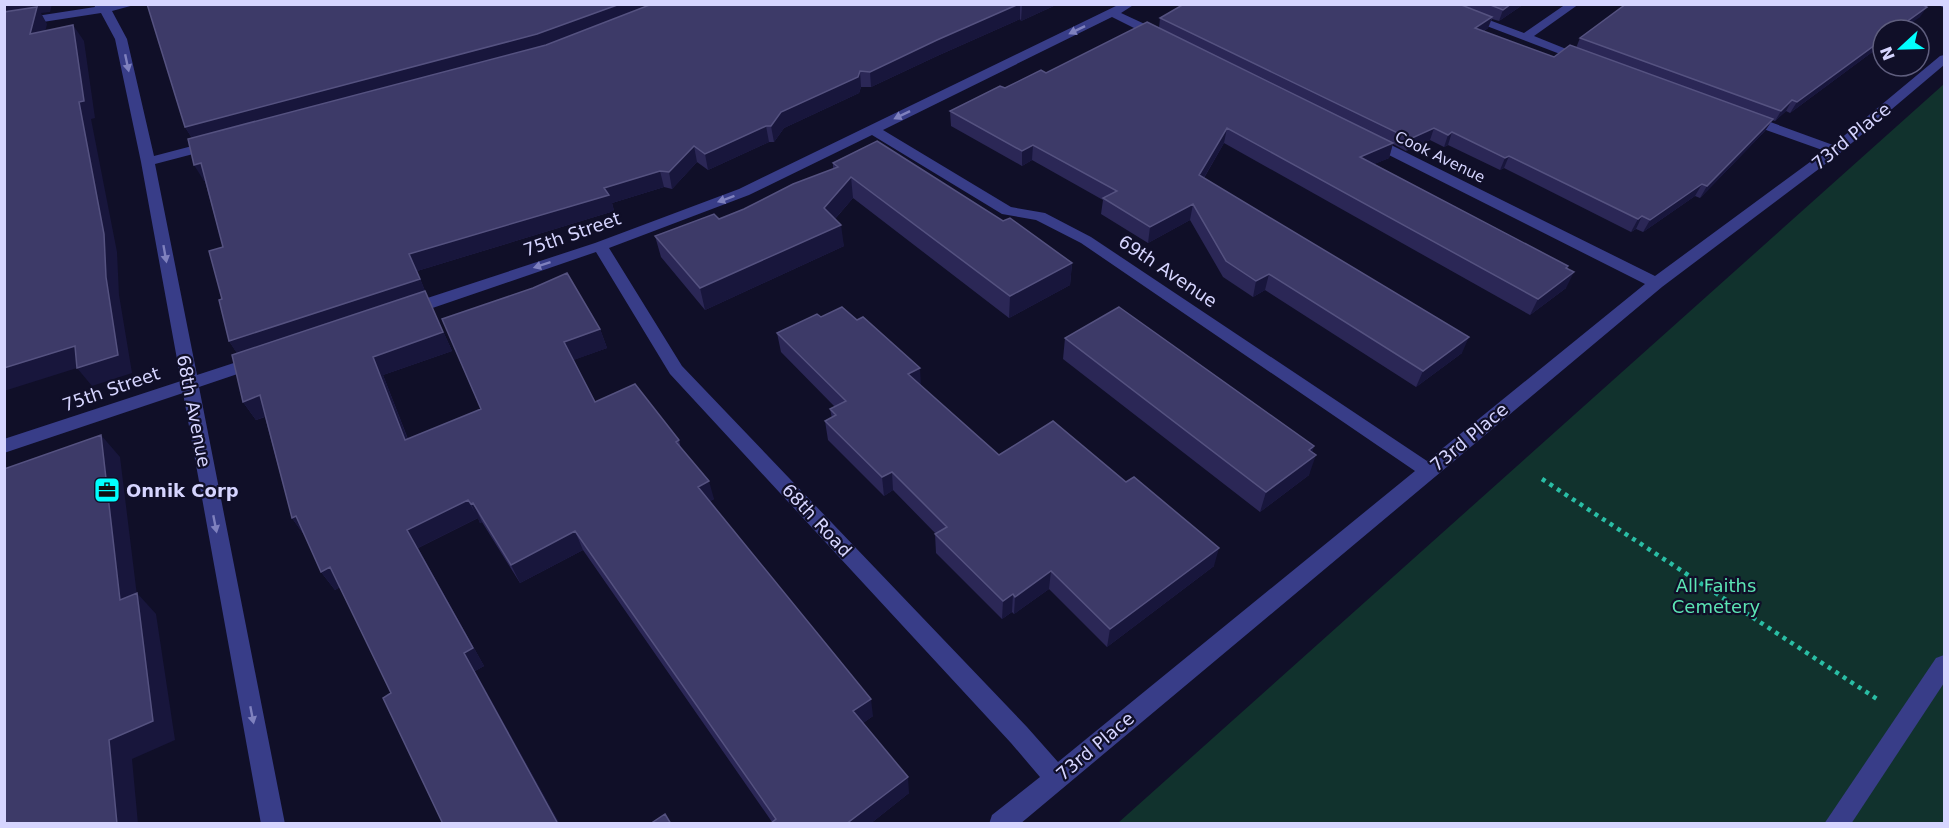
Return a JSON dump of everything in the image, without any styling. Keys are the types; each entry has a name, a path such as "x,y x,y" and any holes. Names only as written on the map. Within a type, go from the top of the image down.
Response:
{"street":[{"path":"4,25 102,7 133,4"},
{"name":"75th Street","path":"394,315 600,246 744,192 1130,4"},
{"path":"1434,4 1592,62"},
{"path":"1525,37 1574,4"},
{"name":"68th Avenue","path":"102,7 121,39 148,162 273,824"},
{"path":"1113,13 1175,44"},
{"name":"73rd Place","path":"1001,824 1656,283 1835,150 1944,59"},
{"path":"1738,115 1835,150"},
{"name":"69th Avenue","path":"872,129 1007,211 1040,216 1086,240 1428,471"},
{"name":"Cook Avenue","path":"1355,133 1656,283"},
{"path":"148,162 230,140"},
{"name":"68th Road","path":"600,246 676,370 1019,735 1056,778"},
{"name":"75th Street","path":"4,446 272,356"},
{"path":"1836,824 1944,665"}],"path":[{"path":"1542,479 1908,720"}],"green space":[{"name":"All Faiths Cemetery","path":"1944,84 1944,823 1118,823"}],"building":[{"path":"147,4 620,4 537,34 185,127"},
{"path":"652,4 1019,4 870,72 860,71 858,77 781,112 771,126 766,126 705,154 694,146 669,172 660,171 604,188 609,195 409,254 420,279 229,341 219,300 222,299 209,251 223,247 201,163 194,165 188,139 546,45"},
{"path":"1184,4 1459,4 1492,17 1475,28 1554,57 1570,45 1773,119 1707,186 1702,184 1650,220 1642,216 1638,219 1509,156 1505,158 1452,132 1448,135 1434,128 1410,139 1160,18"},
{"path":"1488,4 1511,4 1503,10"},
{"path":"1626,4 1921,4 1927,7 1912,18 1871,18 1871,48 1797,102 1792,100 1781,111 1580,38"},
{"path":"37,7 30,34 73,25 84,101 79,102 104,234 106,277 118,355 77,368 75,346 4,368 4,12"},
{"path":"1147,22 1393,143 1360,157 1568,266 1566,268 1574,272 1538,299 1227,128 1199,175 1469,337 1423,371 1269,274 1256,281 1226,261 1193,204 1150,227 1103,198 1117,191 1033,145 1022,151 950,111 1000,86 1005,88 1041,70 1046,73"},
{"path":"877,141 1003,221 1010,218 1072,263 1010,296 851,177 824,208 841,225 700,288 655,236 714,214 719,219 744,209 793,184 838,167 833,163"},
{"path":"567,273 600,329 564,342 595,402 635,384 679,440 676,442 709,481 698,487 871,699 853,711 908,777 846,824 770,824 776,819 575,531 511,565 473,503 471,504 468,500 407,530 473,648 464,653 558,824 443,824 383,698 391,693 330,567 321,572 296,516 292,518 260,395 243,402 232,355 425,291 443,332 373,357 405,440 481,409 442,319 533,288"},
{"path":"842,307 857,320 863,317 920,368 908,374 999,455 1053,421 1126,482 1134,477 1219,548 1110,629 1051,571 1015,597 1013,594 1003,601 935,534 947,527 892,472 882,477 825,421 836,415 830,409 846,401 777,333 817,314 821,317"},
{"path":"1119,307 1314,446 1309,450 1316,455 1266,492 1065,338"},
{"path":"101,435 120,600 137,593 153,721 109,740 117,824 4,824 4,469"},
{"path":"665,814 671,824 650,824"}],"place":[{"name":"Onnik Corp","path":"107,490"}]}
